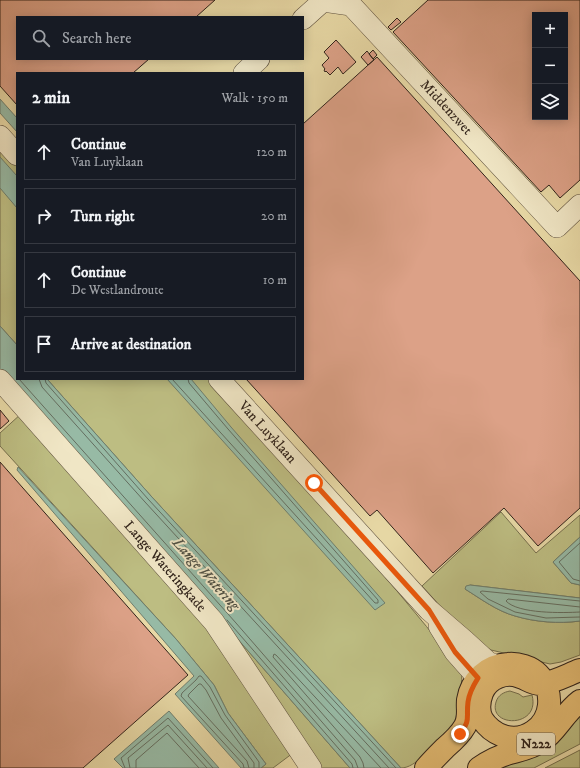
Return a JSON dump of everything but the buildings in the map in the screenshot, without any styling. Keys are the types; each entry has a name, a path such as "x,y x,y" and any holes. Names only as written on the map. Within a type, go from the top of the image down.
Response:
{"main road":[{"path":"480,684 507,675 519,676 534,684 539,677 545,673 580,661"},
{"path":"427,768 475,716 468,700 470,693 480,684 486,671 496,666 511,664 527,667 539,677 549,694 549,706"},
{"path":"539,677 580,670"},
{"name":"N222","path":"475,716 500,735 506,737 518,737 535,731 546,718 549,706 560,694 580,686"},
{"name":"N222","path":"480,768 497,757 527,748 543,741 567,713 580,701"},
{"name":"N222","path":"467,768 494,738 500,735"}],"street":[{"name":"Middenzwet","path":"304,18 323,1 337,1 351,5 557,226 580,205"},
{"path":"245,72 258,60"},
{"path":"0,136 16,154"},
{"name":"Lange Wateringkade","path":"0,380 214,622 311,768"},
{"name":"Van Luyklaan","path":"220,380 429,610 488,662 496,666"},
{"name":"Van Luyklaan","path":"429,610 455,652 480,684"}],"green space":[{"path":"0,141 16,160 16,344 0,326"},
{"path":"48,380 211,380 366,555 460,668 462,683 458,709 452,729 446,738 415,763 401,768 151,496"},
{"path":"22,413 212,627 293,753 273,768 261,768 266,764 228,713 214,685 176,639 0,446 0,433"},
{"path":"501,512 536,553 580,515 580,537 553,562 571,583 580,585 580,598 470,585 465,589 495,608 515,616 547,622 580,621 580,655 561,662 550,664 491,650 480,644 452,619 422,586"},
{"path":"229,629 350,768 316,768"},
{"path":"510,691 523,697 532,695 533,706 529,714 522,719 514,721 506,720 500,717 496,711 496,702 498,697 503,693"},
{"path":"580,708 580,744 534,768 487,768"},
{"path":"580,750 580,768 545,768"}],"water":[{"path":"0,99 16,117 16,131 0,113"},
{"path":"0,157 16,175 16,207 0,188"},
{"name":"Lange Watering","path":"0,326 16,344 16,380 48,380 151,496 401,768 350,768 0,371"},
{"path":"168,380 192,380 385,603 375,610"},
{"path":"18,467 176,639 214,685 228,713 266,764 261,768 241,768 175,694 194,676 17,470"},
{"path":"580,537 580,585 571,583 553,562"},
{"path":"470,585 580,598 580,621 547,622 531,620 508,614 495,608 465,589 466,586"},
{"path":"169,711 219,768 123,768 114,759"}],"route":[{"path":"314,483 429,610 455,652 478,678 472,686 468,700 468,722 460,734"}]}
